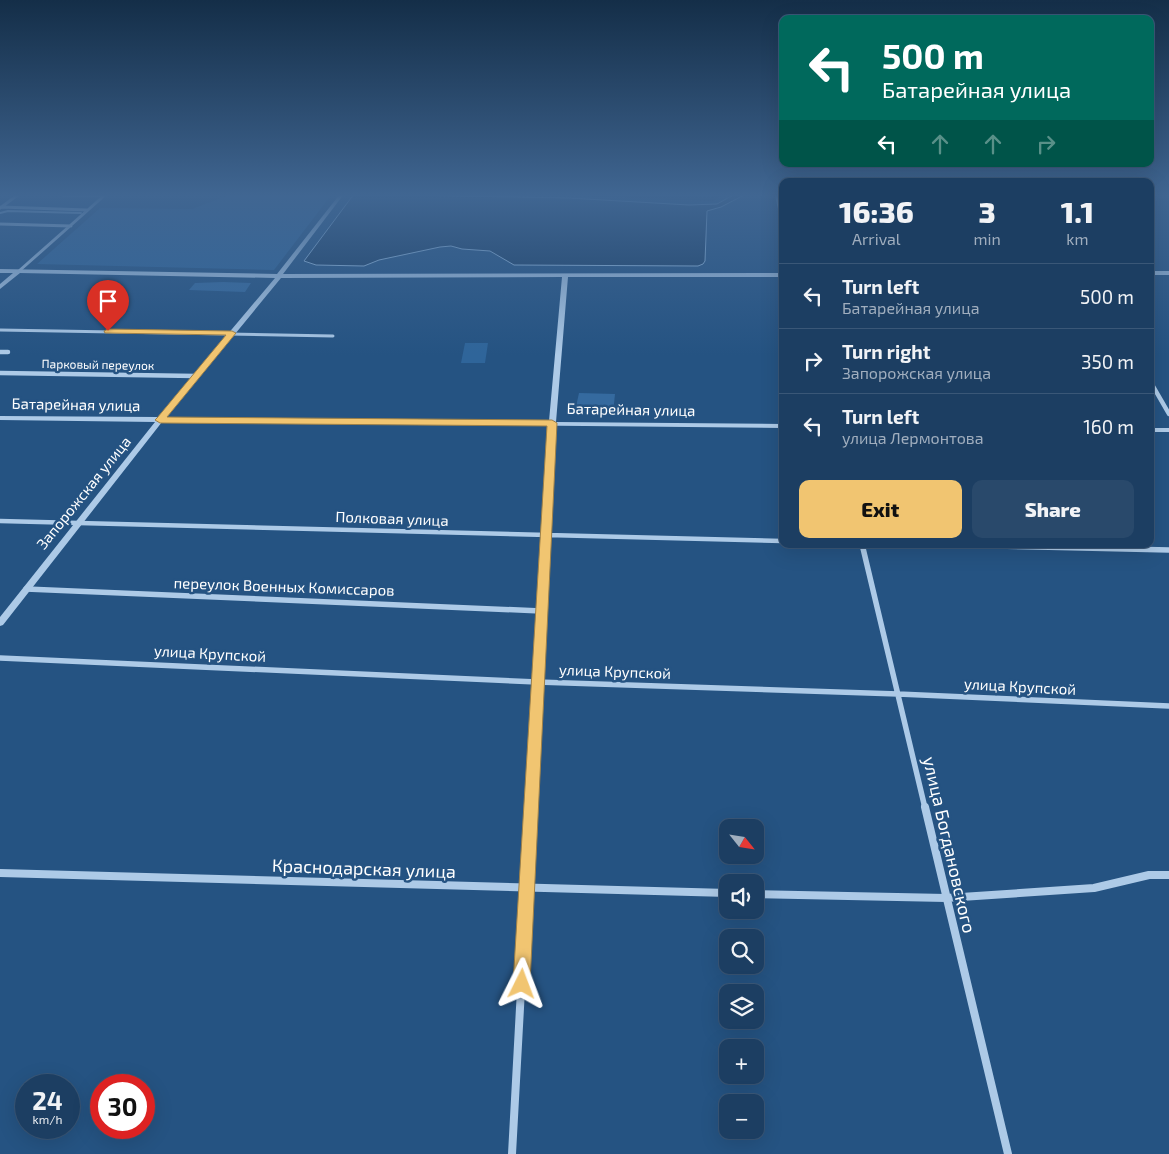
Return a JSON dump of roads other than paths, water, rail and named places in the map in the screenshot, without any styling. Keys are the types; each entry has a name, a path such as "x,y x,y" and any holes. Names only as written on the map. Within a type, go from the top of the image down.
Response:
{"street":[{"path":"0,287 46,248"},
{"name":"Запорожская улица","path":"0,623 78,522 301,248"},
{"path":"0,270 279,276 779,276"},
{"path":"1154,274 1169,274"},
{"path":"512,1154 545,535 564,275"},
{"path":"0,330 333,336"},
{"path":"0,352 8,352"},
{"name":"Парковый переулок","path":"0,373 196,376"},
{"path":"1154,388 1169,414"},
{"name":"Батарейная улица","path":"0,418 779,426"},
{"path":"1154,430 1169,430"},
{"name":"Полковая улица","path":"0,521 779,541"},
{"name":"улица Богдановского","path":"863,548 1008,1154"},
{"path":"1082,548 1169,550"},
{"name":"переулок Военных Комиссаров","path":"26,589 541,611"},
{"name":"улица Крупской","path":"0,658 537,682 898,694 1169,706"},
{"name":"Краснодарская улица","path":"0,874 719,893"},
{"path":"764,894 946,898 1094,888 1149,875 1169,875"}]}
